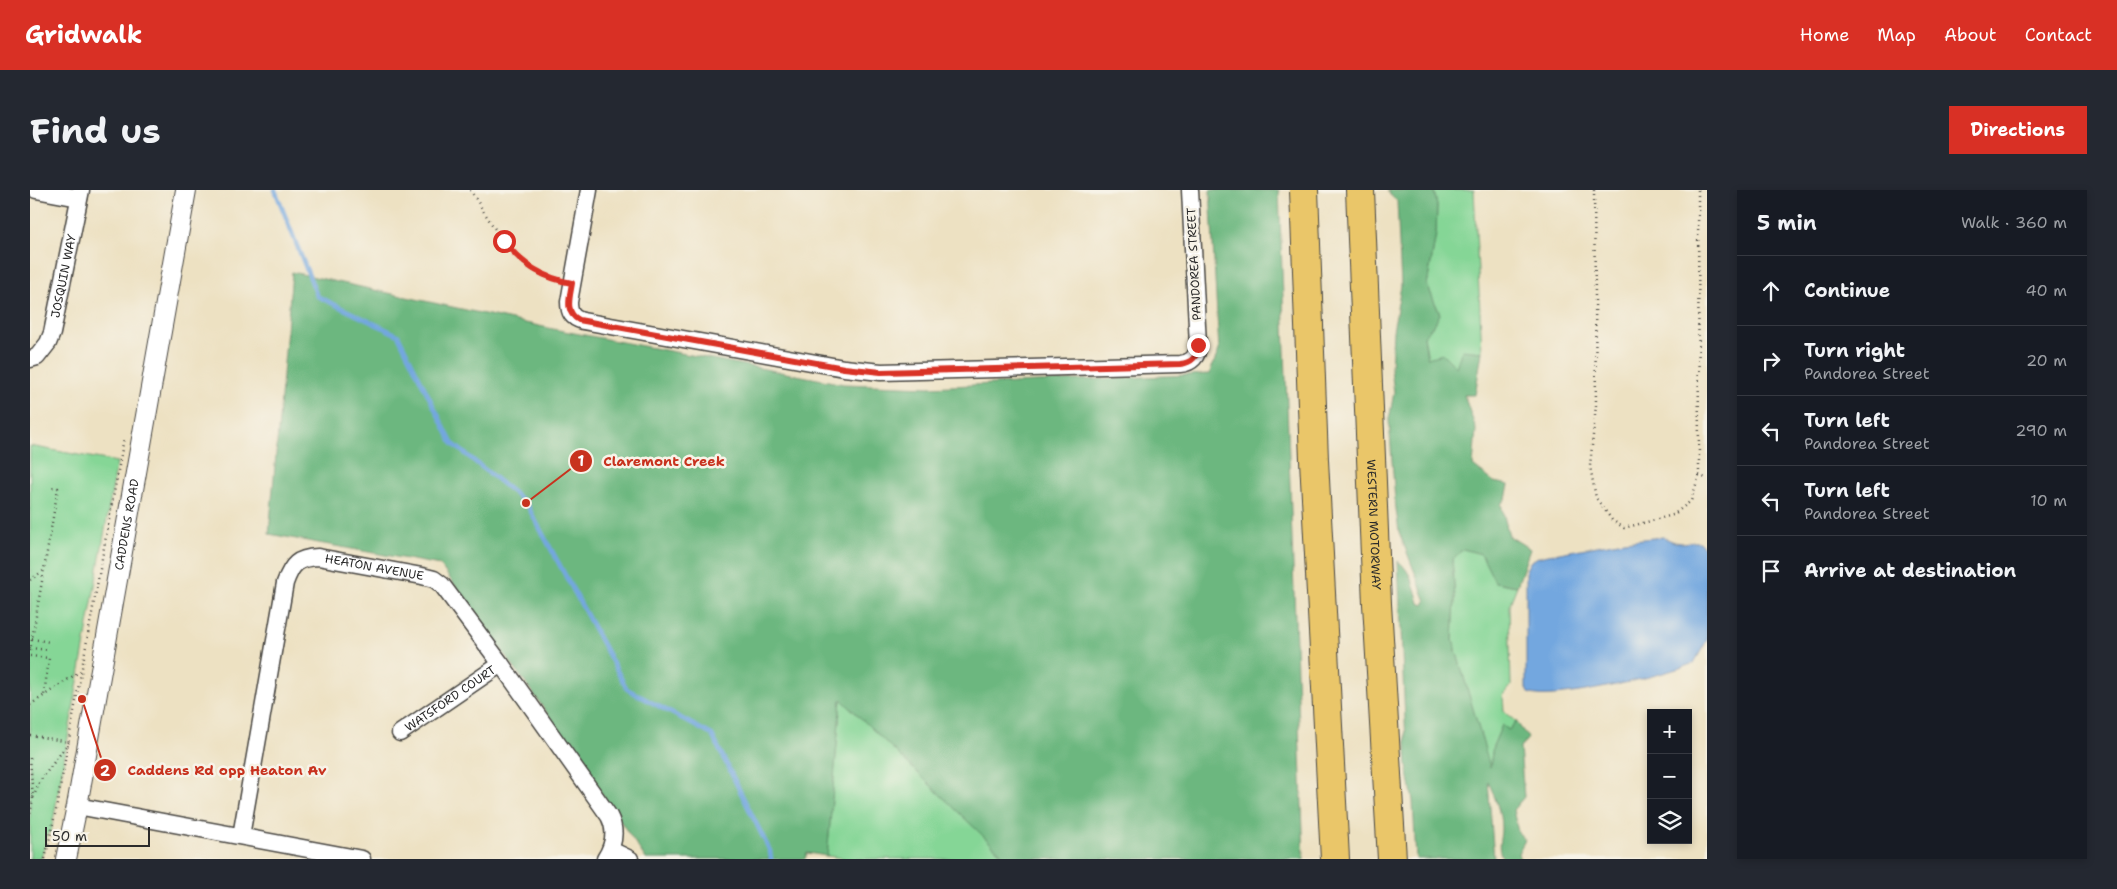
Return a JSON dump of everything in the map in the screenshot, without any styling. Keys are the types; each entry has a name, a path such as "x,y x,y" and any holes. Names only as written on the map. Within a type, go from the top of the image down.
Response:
{"highway":[{"path":"1304,190 1315,480 1335,859"},
{"name":"WESTERN MOTORWAY","path":"1360,190 1376,595 1392,859"}],"street":[{"path":"36,190 80,194"},
{"name":"CADDENS ROAD","path":"66,859 186,190"},
{"name":"PANDOREA STREET","path":"589,190 569,310 579,320 868,371 904,372 1186,363 1196,355 1198,345 1190,190"},
{"name":"JOSQUIN WAY","path":"34,358 48,343 54,326 80,194"},
{"name":"HEATON AVENUE","path":"240,836 285,583 296,562 306,558 318,557 434,579 442,585 501,664 609,816 614,826 614,838 608,854 630,859"},
{"name":"WATSFORD COURT","path":"400,733 501,664"},
{"path":"77,806 362,859"}],"path":[{"path":"470,190 514,255 540,274 572,283"},
{"path":"1594,190 1596,406 1590,466 1596,498 1612,520 1624,528 1673,515 1690,501 1699,475 1698,190"},
{"path":"45,859 56,810 118,467"},
{"path":"1699,475 1707,479"},
{"path":"49,650 30,649 58,488 50,486"},
{"path":"30,580 44,570"},
{"path":"32,639 50,642"},
{"path":"30,656 49,658 44,695"},
{"path":"30,700 31,704 82,670"},
{"path":"30,735 68,742"},
{"path":"30,815 33,798 40,781 68,742"},
{"path":"30,758 33,798"}],"green space":[{"path":"1210,190 1279,190 1304,859 1007,859 841,699 827,856 807,853 805,859 646,859 547,713 440,565 269,534 292,272 553,329 844,384 929,387 1209,374 1219,350"},
{"path":"1388,190 1434,190 1437,206 1436,234 1427,285 1440,314 1424,336 1427,358 1443,354 1456,367 1462,350 1482,352 1475,395 1464,395 1476,429 1473,466 1494,482 1509,485 1506,498 1501,504 1509,536 1530,549 1517,586 1495,582 1481,554 1463,549 1452,560 1455,598 1453,640 1490,767 1493,746 1502,725 1509,730 1516,721 1528,738 1520,748 1524,797 1513,810 1518,832 1525,840 1518,853 1520,859 1503,859 1499,847 1500,815 1488,781 1494,859 1416,859 1413,801 1407,766 1398,561 1409,575 1419,603 1424,605 1426,601 1399,532 1395,501 1389,420 1394,392 1391,369 1393,331 1401,286 1397,201 1388,193"},
{"path":"1434,190 1474,190 1482,352 1462,351 1456,368 1428,359 1424,336 1440,314 1427,285 1436,234 1437,206"},
{"path":"30,446 117,462 51,833 48,833 41,859 30,859"},
{"path":"1463,549 1482,554 1495,582 1517,586 1509,606 1511,686 1503,696 1504,711 1516,721 1509,730 1502,726 1493,746 1490,768 1453,640 1455,598 1452,559"},
{"path":"841,698 1007,859 849,859 827,856"}],"water":[{"path":"1663,537 1678,543 1700,542 1707,551 1707,640 1694,663 1660,674 1584,691 1541,695 1528,693 1526,688 1526,570 1530,562 1538,557 1624,541"}],"waterway":[{"path":"275,190 317,296 398,335 452,443 526,503 627,689 712,735 770,851 771,859"}],"place":[{"name":"Claremont Creek","path":"526,503"},
{"name":"Caddens Rd opp Heaton Av","path":"82,699"}],"route":[{"path":"504,241 514,255 540,274 572,283 569,310 574,318 579,320 844,368 894,373 1180,364 1194,358 1198,345"}]}
